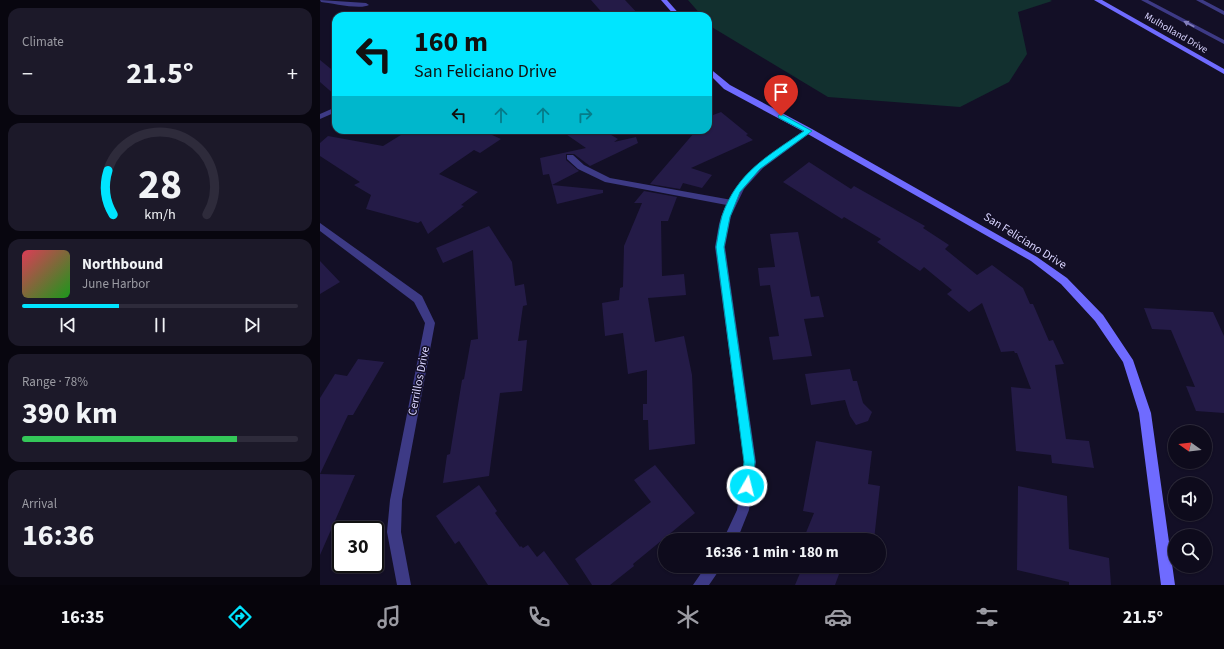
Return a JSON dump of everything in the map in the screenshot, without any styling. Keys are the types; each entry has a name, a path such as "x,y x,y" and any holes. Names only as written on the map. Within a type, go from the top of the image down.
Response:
{"street":[{"path":"664,0 674,12"},
{"name":"Mulholland Drive","path":"1097,0 1224,72"},
{"name":"San Feliciano Drive","path":"712,74 727,87 809,131 1034,259 1064,281 1099,318 1128,360 1145,413 1168,585"},
{"path":"320,116 332,110"},
{"path":"733,533 743,510 750,462 720,247 726,217 736,192 757,167 809,131"},
{"name":"Cerrillos Drive","path":"320,226 418,299 430,324 396,500 394,532 402,584"},
{"path":"700,585 709,573"}],"lane":[{"path":"321,0 366,5"},
{"path":"1144,0 1224,42"},
{"path":"1199,0 1224,13"},
{"path":"570,157 581,167 608,180 732,203"}],"green space":[{"path":"688,0 1052,1 1018,12 1027,54 1009,82 960,107 828,97 712,27 712,12 698,12"}],"building":[{"path":"591,0 625,0 636,12 602,12"},
{"path":"320,60 332,70 332,92 320,82"},
{"path":"721,112 748,134 746,135 753,140 691,168 712,175 702,188 683,183 680,189 650,184 693,134 712,134 712,115"},
{"path":"402,134 490,134 501,139 480,153 474,150 439,174 478,192 461,205 464,206 428,234 421,221 418,223 366,209 371,195 354,185 360,182 320,156 320,143 328,136 383,146"},
{"path":"566,134 610,134 618,139 614,142 636,137 638,143 590,166 574,154 566,154 566,160 579,171 552,185 549,174 543,175 540,158 586,148"},
{"path":"809,162 851,189 854,186 925,226 923,228 949,245 945,249 977,275 992,265 1023,288 1030,304 1033,304 1049,341 1053,340 1064,364 1055,365 1066,439 1089,441 1094,468 1052,463 1051,455 1016,451 1011,387 1031,389 1017,353 1014,351 1001,352 982,303 969,312 947,294 952,290 924,267 920,271 877,242 881,239 844,217 842,219 783,182"},
{"path":"552,185 603,190 603,193 557,204"},
{"path":"644,191 677,197 668,221 661,221 662,276 684,274 686,295 648,298 655,342 684,336 692,375 695,444 649,450 648,420 643,420 643,404 647,404 647,370 628,374 623,333 605,336 602,303 619,300 620,288 623,287 624,246 642,203 634,203"},
{"path":"489,226 512,262 515,286 524,284 527,305 523,306 518,341 527,340 522,391 500,393 489,476 443,483 447,455 450,454 462,380 464,379 471,340 478,339 473,250 443,263 436,248"},
{"path":"798,232 811,297 819,296 824,317 804,319 812,356 773,360 769,337 779,336 770,285 760,286 758,268 775,267 770,234"},
{"path":"320,261 340,282 320,294"},
{"path":"1144,308 1213,312 1224,336 1224,413 1196,411 1186,386 1195,387 1171,330 1152,329"},
{"path":"358,359 384,362 353,415 348,415 320,474 320,398 335,374 347,376"},
{"path":"850,369 853,381 857,381 863,403 872,412 868,421 856,425 850,416 845,400 811,405 805,374"},
{"path":"816,441 872,451 868,484 880,486 875,533 806,533 814,513 803,511"},
{"path":"655,465 695,513 671,533 658,533 658,543 633,564 634,566 610,585 592,585 575,559 651,502 634,480"},
{"path":"320,474 355,475 335,521 332,521 332,528 320,555"},
{"path":"479,485 497,511 495,513 520,547 521,546 523,548 528,545 537,557 544,551 569,585 488,585 459,541 455,544 436,516"},
{"path":"1018,486 1067,496 1069,549 1109,558 1111,585 1069,585 1069,582 1017,570"},
{"path":"800,573 839,573 835,585 795,585"}],"route":[{"path":"747,486 750,462 720,247 726,217 736,192 757,167 809,131 781,116"}]}
